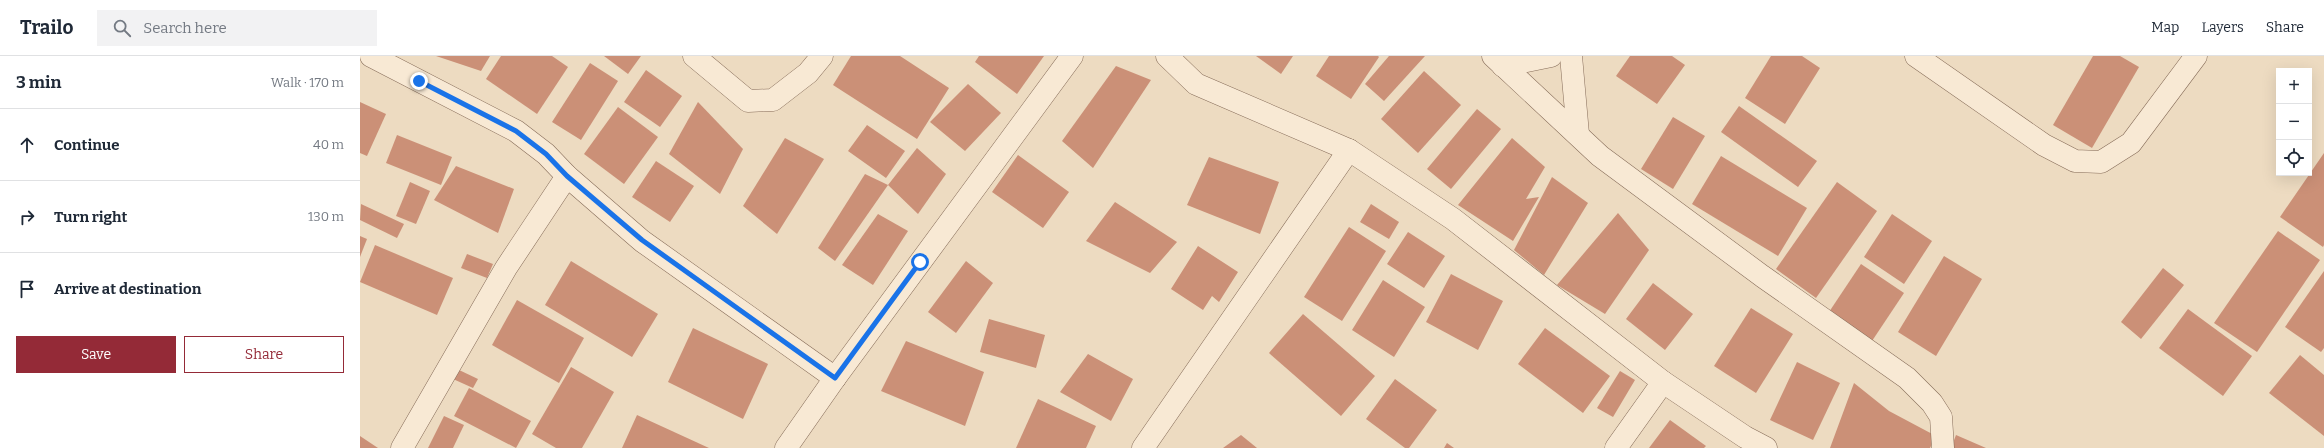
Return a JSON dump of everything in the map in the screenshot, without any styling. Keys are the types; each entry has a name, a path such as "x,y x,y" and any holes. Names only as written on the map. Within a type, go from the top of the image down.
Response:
{"street":[{"path":"371,56 516,131 546,154 567,176 642,240 835,378"},
{"path":"694,56 748,101 773,100 808,73 822,56"},
{"path":"786,448 835,378 1072,56"},
{"path":"1167,56 1196,84 1348,150 1454,219 1663,382 1745,437 1766,448"},
{"path":"1498,61 1551,56"},
{"path":"1571,56 1578,134"},
{"path":"1916,56 2044,145 2075,161 2101,162 2131,143 2196,56"},
{"path":"1498,61 1600,156 1737,257 1906,378 1932,403 1941,417 1943,448"},
{"path":"1143,448 1348,150"},
{"path":"402,448 506,268 567,176"},
{"path":"1616,448 1663,382"}],"building":[{"path":"436,56 490,56 481,71"},
{"path":"501,56 552,56 568,67 537,114 486,79"},
{"path":"604,56 641,56 628,74"},
{"path":"851,56 900,56 949,88 917,139 833,85"},
{"path":"979,56 1044,56 1017,94 975,62"},
{"path":"1256,56 1293,56 1281,74"},
{"path":"1329,56 1379,57 1351,99 1316,76"},
{"path":"1389,56 1425,56 1384,101 1365,84"},
{"path":"1630,56 1672,56 1685,65 1657,104 1616,76"},
{"path":"1771,56 1802,56 1820,68 1785,124 1745,98"},
{"path":"2093,56 2120,56 2139,67 2092,148 2053,125"},
{"path":"590,63 618,81 581,140 552,122"},
{"path":"1116,66 1151,80 1093,168 1062,141"},
{"path":"646,70 682,96 660,127 624,102"},
{"path":"1424,71 1461,105 1418,153 1381,119"},
{"path":"968,84 1001,113 965,151 930,122"},
{"path":"360,102 386,114 367,156 360,153"},
{"path":"698,102 743,149 720,194 669,154"},
{"path":"1739,106 1817,161 1798,187 1721,132"},
{"path":"618,107 658,137 624,184 584,154"},
{"path":"1477,109 1501,129 1451,189 1427,169"},
{"path":"1673,117 1705,136 1673,189 1641,169"},
{"path":"867,125 905,151 886,178 848,151"},
{"path":"397,135 452,157 441,185 386,163"},
{"path":"785,138 824,159 777,234 743,206"},
{"path":"1512,138 1545,167 1526,199 1539,197 1513,241 1458,205"},
{"path":"917,148 946,174 918,214 888,185"},
{"path":"2324,153 2323,247 2280,217 2308,176 2312,176 2312,170"},
{"path":"1018,155 1069,192 1043,228 992,192"},
{"path":"1721,156 1807,208 1778,256 1692,204"},
{"path":"1209,157 1279,182 1260,234 1187,205"},
{"path":"656,161 694,186 670,222 632,197"},
{"path":"456,166 514,189 498,233 434,200"},
{"path":"865,174 888,185 835,261 818,248"},
{"path":"1552,177 1588,203 1544,275 1514,250"},
{"path":"410,182 430,191 416,224 396,216"},
{"path":"1837,182 1877,211 1816,298 1776,269"},
{"path":"1115,202 1177,242 1150,273 1086,241"},
{"path":"361,204 404,224 397,238 360,220"},
{"path":"1371,204 1399,222 1389,239 1360,222"},
{"path":"1618,213 1649,250 1605,314 1557,285"},
{"path":"878,214 908,231 873,285 842,265"},
{"path":"1892,214 1932,241 1904,284 1864,257"},
{"path":"1349,227 1386,251 1342,321 1304,297"},
{"path":"2278,231 2320,260 2257,352 2214,323"},
{"path":"1408,232 1445,256 1424,288 1387,264"},
{"path":"360,236 367,239 360,257"},
{"path":"375,245 453,278 437,315 360,282"},
{"path":"1198,246 1238,272 1219,302 1212,296 1203,310 1171,289"},
{"path":"467,254 493,264 487,278 461,268"},
{"path":"1944,256 1982,279 1936,356 1898,332"},
{"path":"571,261 658,314 632,357 545,305"},
{"path":"966,261 993,283 956,333 928,312"},
{"path":"1861,264 1904,293 1872,341 1829,312"},
{"path":"2163,268 2184,285 2141,339 2121,322"},
{"path":"2324,271 2324,348 2321,352 2285,327"},
{"path":"1451,274 1503,301 1478,350 1426,322"},
{"path":"1383,280 1425,307 1394,357 1352,330"},
{"path":"1653,283 1693,314 1665,350 1626,319"},
{"path":"517,300 584,338 559,383 492,345"},
{"path":"1751,308 1793,334 1756,393 1714,366"},
{"path":"2188,309 2252,356 2223,396 2159,348"},
{"path":"1303,314 1375,376 1341,416 1269,353"},
{"path":"989,319 1045,335 1036,368 980,352"},
{"path":"693,328 768,364 743,419 668,382"},
{"path":"1545,328 1610,376 1583,413 1518,364"},
{"path":"906,341 984,372 965,426 881,391"},
{"path":"1088,354 1133,379 1111,421 1060,392"},
{"path":"2300,355 2324,375 2324,436 2269,393"},
{"path":"1797,362 1840,383 1813,440 1770,420"},
{"path":"571,367 614,392 582,448 556,448 532,434"},
{"path":"457,369 478,379 473,388 453,379"},
{"path":"1620,371 1635,380 1613,417 1597,408"},
{"path":"1395,379 1437,410 1409,448 1405,448 1366,419"},
{"path":"1854,383 1889,411 1936,436 1930,448 1830,448"},
{"path":"469,388 531,421 516,448 454,416"},
{"path":"1038,399 1096,426 1086,448 1016,448"},
{"path":"637,415 709,448 622,448"},
{"path":"444,416 464,425 453,448 428,448"},
{"path":"1670,420 1706,446 1704,448 1649,448"},
{"path":"1241,435 1257,448 1223,448"},
{"path":"1956,435 1986,448 1951,448"},
{"path":"360,436 378,448 360,448"},
{"path":"1447,443 1454,448 1444,448"}],"route":[{"path":"419,81 516,131 546,154 567,176 642,240 835,378 920,262"}]}
